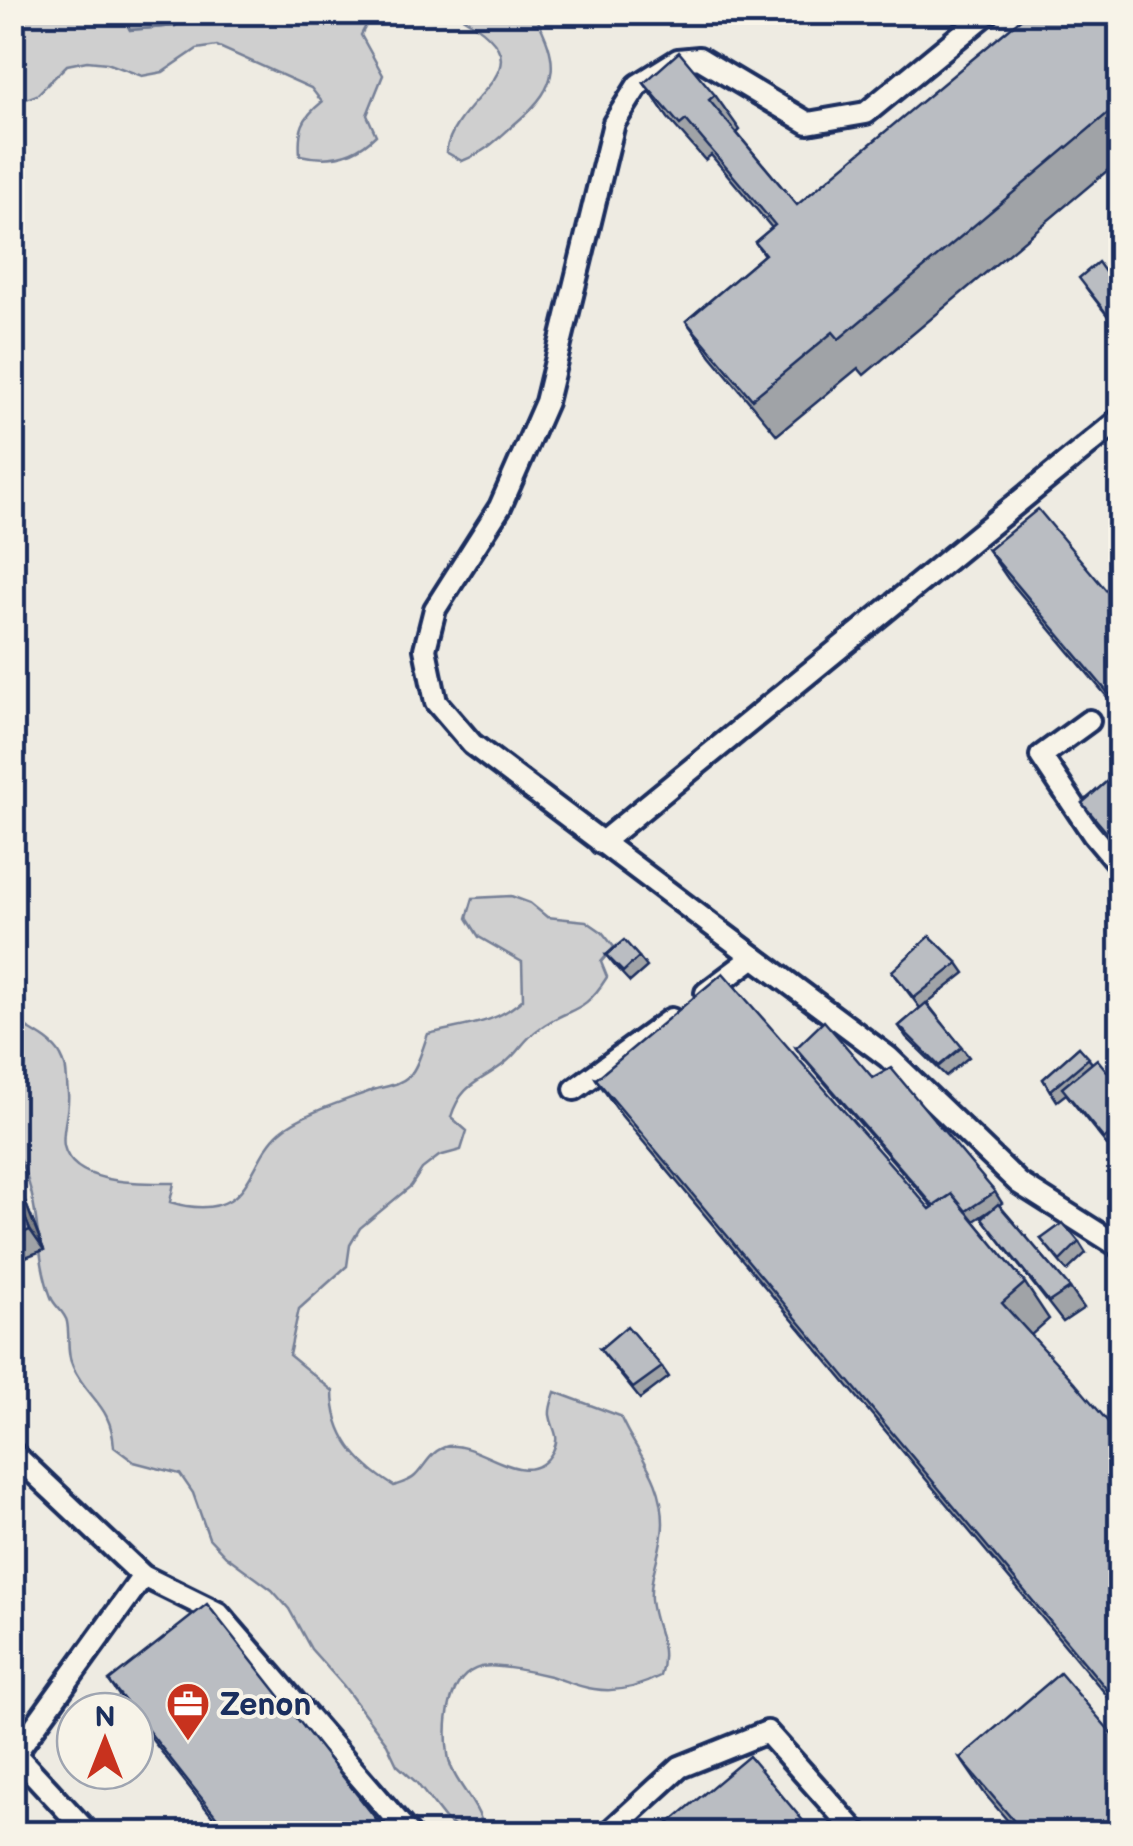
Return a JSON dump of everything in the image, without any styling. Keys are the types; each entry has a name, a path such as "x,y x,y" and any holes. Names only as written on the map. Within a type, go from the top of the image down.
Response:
{"lane":[{"path":"989,12 866,113 808,123 699,58 678,60 638,86 614,123 546,402 500,507 435,610 425,650 436,702 472,744 888,1056 1018,1183 1120,1247"},
{"path":"601,843 1120,419"},
{"path":"1089,721 1041,756 1093,834 1120,866"},
{"path":"575,1089 754,958"},
{"path":"12,1452 143,1576 218,1613 410,1834"},
{"path":"89,1834 14,1756 143,1576"},
{"path":"607,1834 680,1767 767,1732 858,1834"}],"shaded area":[{"path":"13,13 121,13 130,30 175,26 187,13 444,13 410,18 371,16 361,35 383,75 367,115 376,135 341,156 321,158 300,155 303,125 322,102 311,88 217,46 197,49 163,72 142,76 107,63 67,65 37,95 13,104"},
{"path":"121,13 187,13 175,26 130,30"},
{"path":"455,13 534,13 548,45 552,71 549,83 532,108 492,144 462,161 446,152 453,131 493,81 500,66 499,50 485,33"},
{"path":"511,896 530,903 547,917 586,921 602,932 614,947 601,962 607,977 583,1005 534,1033 510,1059 461,1097 451,1117 467,1131 461,1150 439,1156 422,1169 411,1186 360,1228 350,1245 347,1266 299,1309 289,1355 333,1391 337,1421 350,1446 369,1468 394,1486 413,1478 433,1454 448,1446 474,1451 517,1468 543,1464 556,1441 550,1412 555,1392 620,1416 659,1492 663,1523 651,1600 662,1646 660,1676 628,1688 603,1690 505,1667 481,1667 470,1672 461,1680 450,1703 447,1729 450,1763 482,1822 463,1833 446,1820 397,1765 387,1744 311,1649 289,1609 209,1538 193,1493 180,1474 134,1462 114,1447 109,1421 71,1362 67,1322 52,1300 45,1278 34,1204 13,1149 12,1019 46,1040 63,1060 68,1100 63,1140 70,1159 81,1169 111,1180 174,1183 170,1202 216,1206 238,1194 272,1140 289,1125 324,1108 400,1082 415,1068 428,1034 490,1019 523,999 522,962 479,937 467,918 473,898"}],"building":[{"path":"1029,12 1120,12 1120,103 839,339 833,332 752,399 686,321 765,254 755,242 775,225 686,120 680,125 644,83 679,52 715,95 709,100 797,205"},
{"path":"1098,262 1120,293 1120,308 1110,318 1079,278"},
{"path":"1038,509 1120,607 1120,707 988,550"},
{"path":"1120,770 1120,848 1082,803"},
{"path":"930,936 958,963 914,998 892,971"},
{"path":"624,940 639,957 623,972 606,955"},
{"path":"723,973 930,1209 952,1194 1025,1283 1002,1303 1120,1436 1120,1705 596,1079"},
{"path":"926,1003 962,1047 939,1066 899,1026"},
{"path":"824,1021 873,1078 891,1068 995,1192 966,1211 952,1194 934,1206 796,1048"},
{"path":"1079,1047 1089,1058 1050,1091 1043,1079"},
{"path":"1097,1059 1120,1087 1120,1125 1104,1139 1062,1088"},
{"path":"12,1186 30,1230 12,1237"},
{"path":"998,1204 1070,1288 1049,1302 982,1218"},
{"path":"1063,1223 1079,1242 1060,1261 1041,1239"},
{"path":"627,1326 662,1367 633,1388 600,1349"},
{"path":"207,1604 388,1834 230,1834 155,1739 155,1691 117,1691 109,1681"},
{"path":"1060,1673 1120,1743 1120,1834 1025,1834 960,1758"},
{"path":"749,1756 814,1834 656,1834"}],"place":[{"name":"Zenon","path":"188,1742"}]}
